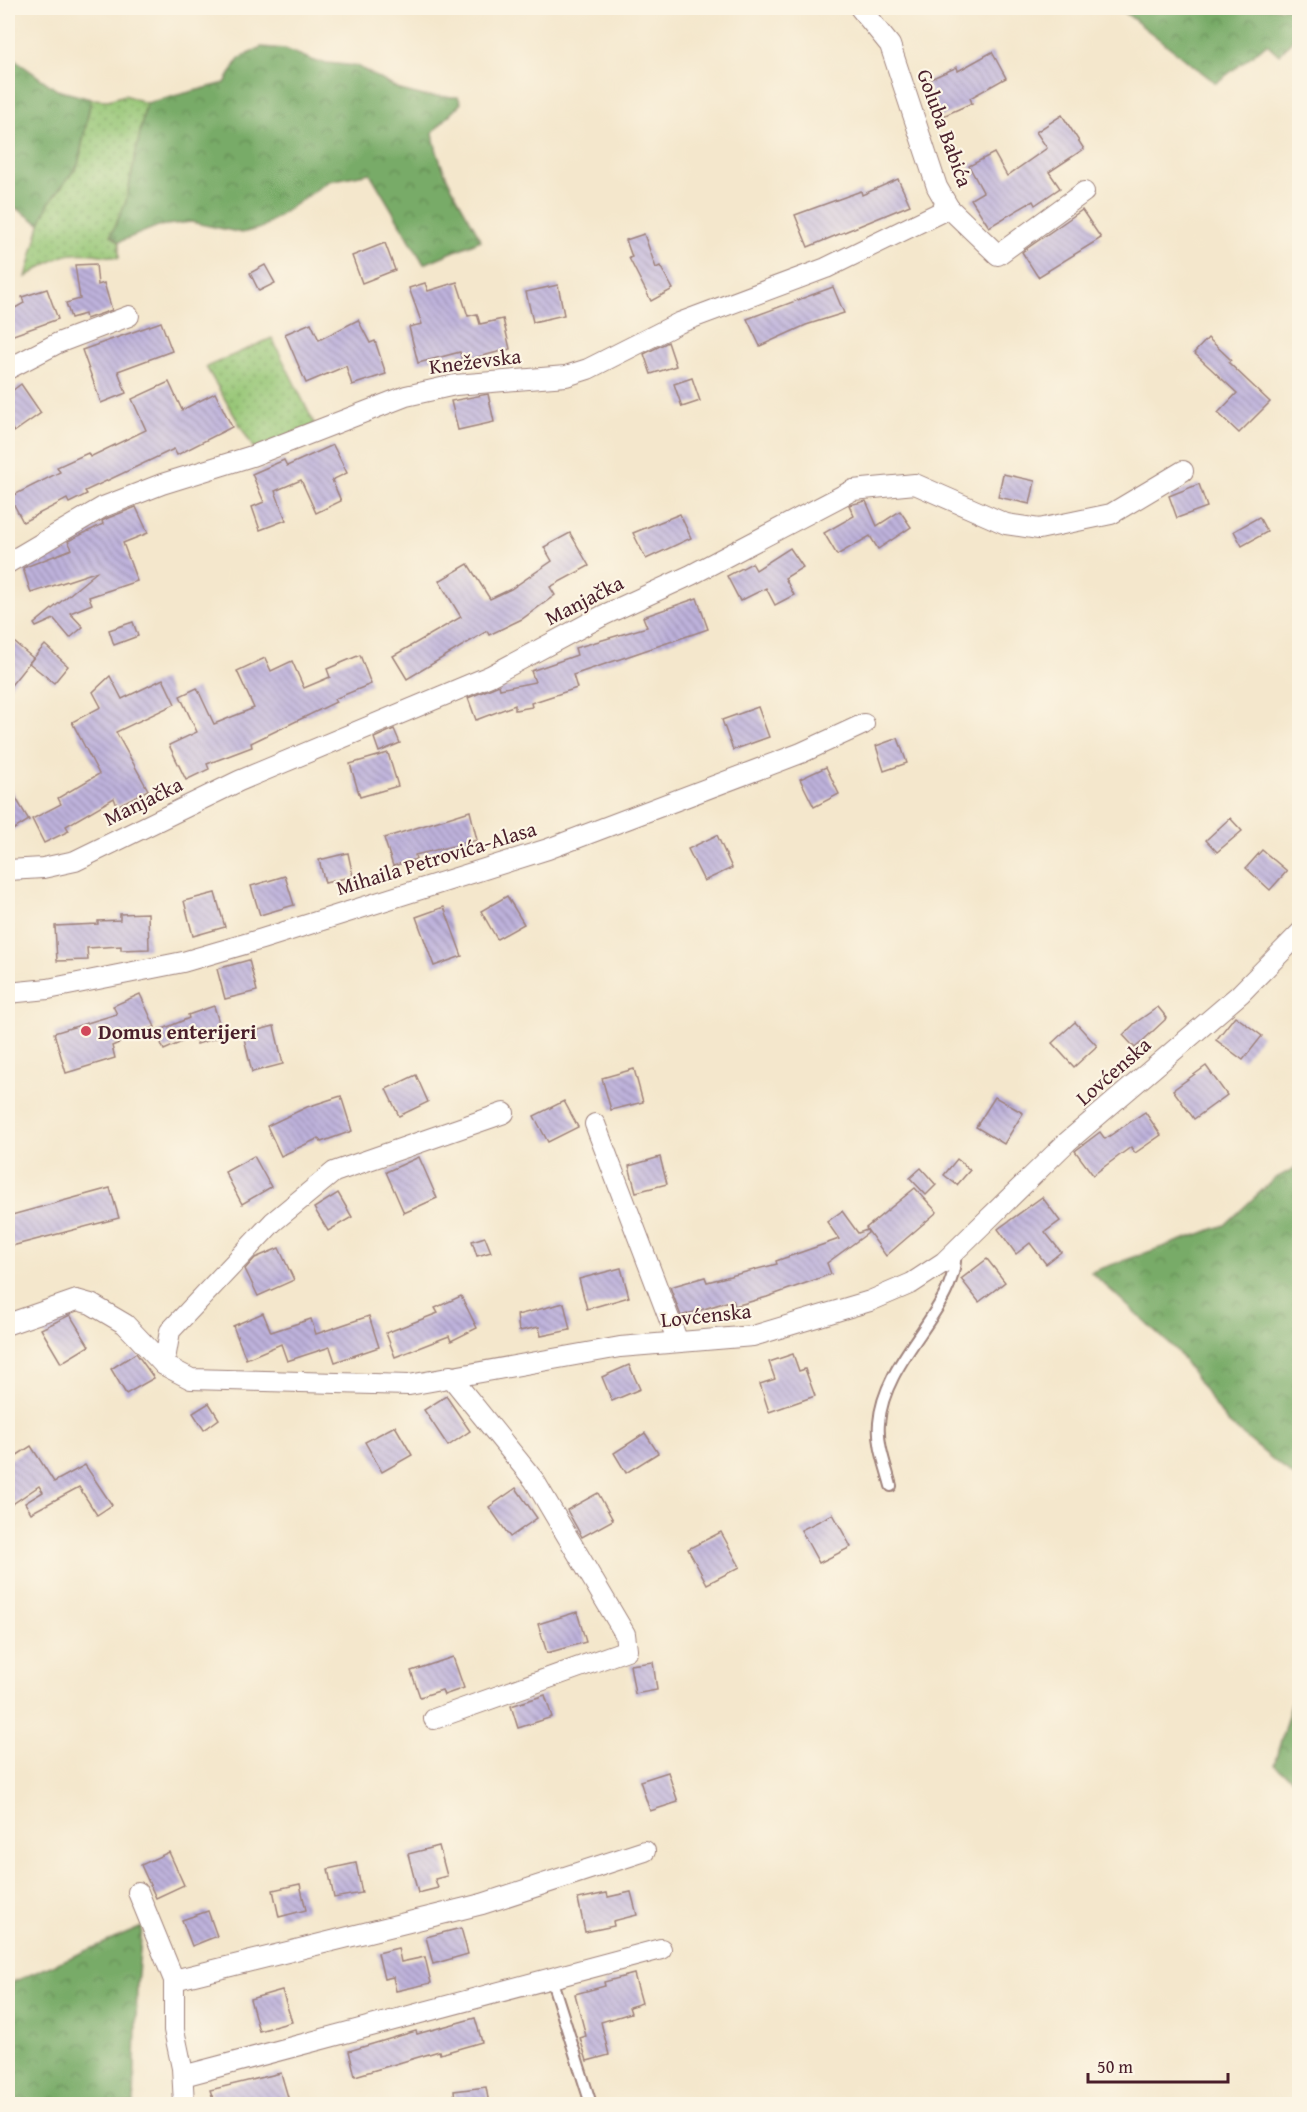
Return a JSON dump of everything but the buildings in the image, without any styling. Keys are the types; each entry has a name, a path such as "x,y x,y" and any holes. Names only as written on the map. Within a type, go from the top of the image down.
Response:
{"street":[{"name":"Goluba Babića","path":"860,8 890,45 937,187 949,208 998,255 1084,192"},
{"name":"Kneževska","path":"8,563 103,507 162,484 252,456 406,396 455,385 566,375 588,369 679,323 826,268 949,208"},
{"path":"8,369 58,343 129,316"},
{"name":"Manjačka","path":"8,870 44,867 75,861 239,781 490,676 604,615 691,576 853,490 915,484 1006,524 1039,529 1111,514 1183,471"},
{"name":"Mihaila Petrovića-Alasa","path":"8,993 48,989 183,962 548,849 801,753 864,724"},
{"name":"Lovćenska","path":"8,1324 76,1300 91,1304 124,1324 164,1365 191,1379 409,1385 620,1347 753,1336 870,1301 912,1283 944,1262 1067,1143 1240,994 1299,933"},
{"path":"164,1365 170,1331 273,1222 334,1172 504,1113"},
{"path":"595,1124 678,1342"},
{"path":"434,1719 627,1650 625,1634 534,1480 450,1376"},
{"path":"174,1980 482,1904 645,1851"},
{"path":"138,1892 174,1980 174,2030 183,2076 184,2104"},
{"path":"183,2076 661,1949"}],"lane":[{"path":"891,1486 882,1454 878,1426 885,1391 900,1362 947,1292 956,1268 955,1251"},
{"path":"551,1978 591,2104"}],"green space":[{"path":"435,8 498,8 457,17"},
{"path":"1119,8 1299,8 1299,32 1279,55 1267,44 1216,83"},
{"path":"261,47 285,49 317,62 357,66 400,90 424,96 458,97 461,103 433,132 445,174 481,240 424,264 370,173 329,181 261,228 242,233 191,222 158,226 119,242 111,235 126,202 146,103 225,83 239,59"},
{"path":"8,55 57,90 91,99 78,165 49,203 40,224 8,203"},
{"path":"125,95 146,103 126,202 111,235 119,242 119,258 80,253 70,254 26,277 40,224 49,203 78,165 91,99 108,100"},
{"path":"272,338 315,425 254,449 206,367"},
{"path":"1299,1166 1299,1481 1227,1422 1177,1351 1091,1272 1225,1225 1274,1179"},
{"path":"1299,1676 1299,1784 1274,1765"},
{"path":"142,1927 137,1986 134,2104 8,2104 8,2019 13,1982"}],"place":[{"name":"Domus enterijeri","path":"86,1031"}]}
